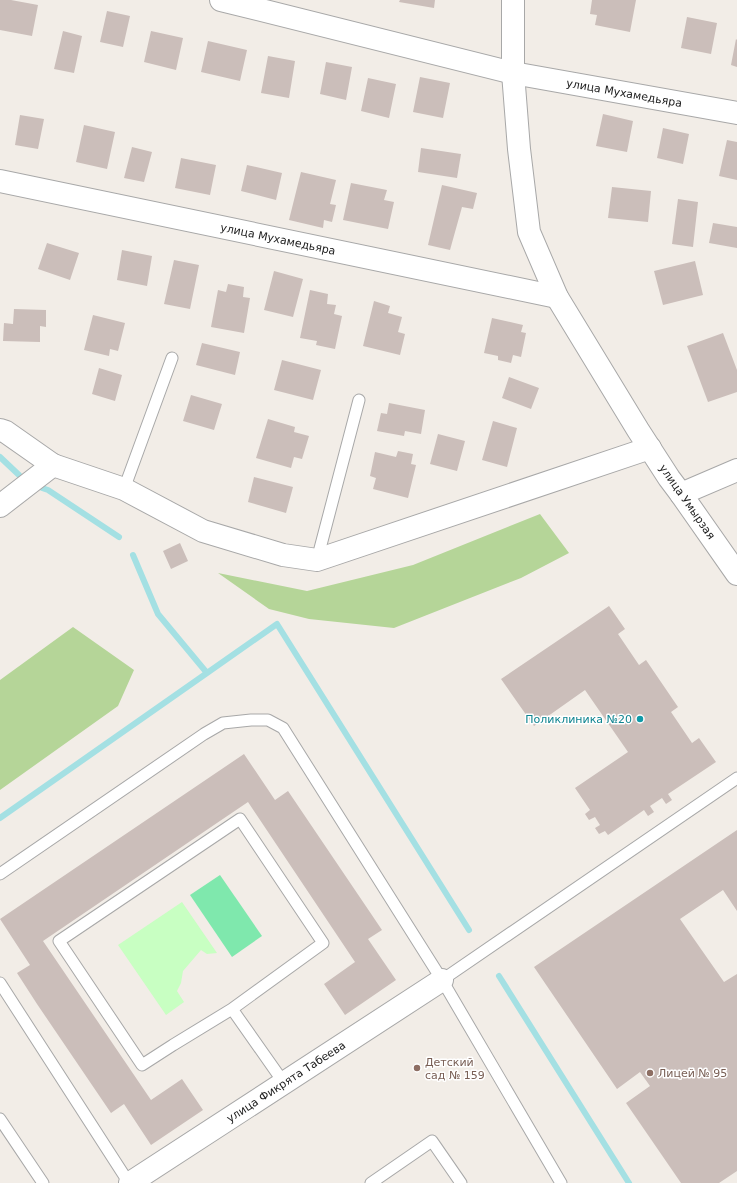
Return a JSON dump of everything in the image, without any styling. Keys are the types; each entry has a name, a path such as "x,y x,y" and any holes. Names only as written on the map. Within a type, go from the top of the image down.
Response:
{"street":[{"name":"улица Мухамедьяра","path":"221,0 513,72 737,112"},
{"path":"513,0 513,72 519,149 529,232 557,297"},
{"name":"улица Мухамедьяра","path":"0,181 557,297"},
{"name":"улица Умырзая","path":"557,297 669,478 737,574"},
{"path":"2,426 53,466 124,489 203,531 283,555 317,560 650,448"},
{"path":"0,506 53,466"},
{"path":"681,494 737,470"},
{"name":"улица Фикрята Табеева","path":"129,1183 442,980"}],"lane":[{"path":"124,489 172,358"},
{"path":"317,560 359,400"},
{"path":"0,874 204,734 223,723 268,720 283,728 442,980 561,1183"},
{"path":"442,980 737,778"},
{"path":"240,819 323,943 232,1009 142,1065 59,941 240,819"},
{"path":"0,983 129,1183"},
{"path":"232,1009 284,1083"},
{"path":"0,1119 43,1183"},
{"path":"371,1183 432,1141 461,1183"}],"green space":[{"path":"540,514 569,553 521,578 394,628 309,619 269,609 218,573 307,591 413,565"},
{"path":"73,627 134,670 118,706 0,790 0,680"},
{"path":"220,875 262,936 232,957 190,895"},
{"path":"182,902 217,953 207,954 201,950 183,971 181,983 177,991 184,1002 166,1015 118,945"}],"building":[{"path":"0,0 11,0 38,5 32,36 0,30"},
{"path":"400,0 435,0 434,8 399,2"},
{"path":"592,0 636,0 630,32 595,25 597,15 590,14"},
{"path":"107,11 130,16 123,47 100,42"},
{"path":"687,17 717,23 711,54 681,48"},
{"path":"63,31 82,36 74,73 54,69"},
{"path":"151,31 183,38 176,70 144,62"},
{"path":"736,39 737,40 737,67 731,65"},
{"path":"208,41 247,50 240,81 201,72"},
{"path":"268,56 295,61 289,98 261,93"},
{"path":"326,62 352,67 346,100 320,94"},
{"path":"420,77 450,83 443,118 413,112"},
{"path":"368,78 396,84 389,118 361,111"},
{"path":"603,114 633,121 627,152 596,146"},
{"path":"20,115 44,119 38,149 15,145"},
{"path":"84,125 115,132 107,169 76,162"},
{"path":"663,128 689,134 683,164 657,158"},
{"path":"727,140 737,142 737,180 719,176"},
{"path":"132,147 152,152 144,182 124,178"},
{"path":"421,148 461,154 457,178 418,172"},
{"path":"181,158 216,165 210,195 175,188"},
{"path":"247,165 282,173 276,200 241,191"},
{"path":"301,172 336,180 330,204 336,205 332,222 324,220 323,228 289,220"},
{"path":"351,183 387,190 384,200 394,202 388,229 343,220"},
{"path":"442,185 477,193 473,209 462,207 450,250 428,245"},
{"path":"612,187 651,191 648,222 608,218"},
{"path":"678,199 698,202 693,247 672,244"},
{"path":"713,223 737,227 737,248 709,243"},
{"path":"47,243 79,253 70,280 38,269"},
{"path":"122,250 152,256 147,286 117,280"},
{"path":"174,260 199,265 190,309 164,304"},
{"path":"695,261 703,295 663,305 654,271"},
{"path":"274,271 303,279 293,317 264,310"},
{"path":"228,284 244,287 243,297 250,298 244,333 211,327 218,290 226,292"},
{"path":"310,290 328,294 327,304 336,305 334,314 342,316 335,349 316,345 317,341 300,338"},
{"path":"374,301 390,306 388,313 402,317 398,332 405,334 400,355 363,346"},
{"path":"14,309 46,310 46,327 40,326 40,342 3,341 4,323 13,324"},
{"path":"93,315 125,323 118,351 110,349 109,356 84,350"},
{"path":"492,318 523,325 521,332 526,333 521,357 513,355 511,363 498,360 498,356 484,353"},
{"path":"723,333 737,370 737,392 708,402 687,346"},
{"path":"202,343 240,352 235,375 196,365"},
{"path":"282,360 321,370 313,400 274,390"},
{"path":"99,368 122,375 115,401 92,394"},
{"path":"509,377 539,388 531,409 502,398"},
{"path":"191,395 222,404 214,430 183,421"},
{"path":"389,403 425,410 421,434 405,431 404,436 377,431 381,413 387,414"},
{"path":"268,419 295,427 294,432 309,436 302,459 294,457 291,468 256,458"},
{"path":"493,421 517,428 507,467 482,460"},
{"path":"438,434 465,441 457,471 430,464"},
{"path":"398,451 413,454 411,464 416,465 408,498 373,489 376,478 370,476 375,452 396,457"},
{"path":"254,477 293,487 286,513 248,502"},
{"path":"180,543 188,561 171,569 163,551"},
{"name":"Поликлиника №20","path":"609,606 625,629 618,634 639,665 646,660 678,707 671,712 692,743 699,738 716,762 668,794 672,800 666,804 662,798 650,806 654,812 648,816 644,810 608,835 605,831 599,834 595,828 600,825 595,817 589,820 585,814 590,810 575,788 628,752 585,690 534,726 501,679"},
{"path":"244,754 275,800 288,791 382,930 368,939 396,980 345,1015 324,984 355,962 248,802 43,941 151,1100 182,1079 203,1110 151,1145 124,1104 111,1113 37,1004 17,973 30,965 0,919"},
{"name":"Лицей № 95","path":"737,830 737,911 723,890 680,919 724,982 737,974 737,1171 719,1183 681,1183 626,1103 650,1086 640,1072 617,1089 534,967"}],"waterway":[{"path":"0,457 19,475"},
{"path":"42,488 48,490 119,537"},
{"path":"133,555 158,614 207,673"},
{"path":"0,818 277,624 469,930"},
{"path":"499,976 629,1183"}],"place":[{"name":"Поликлиника №20","path":"640,719"},
{"name":"Детский сад № 159","path":"417,1068"},
{"name":"Лицей № 95","path":"650,1073"}]}
